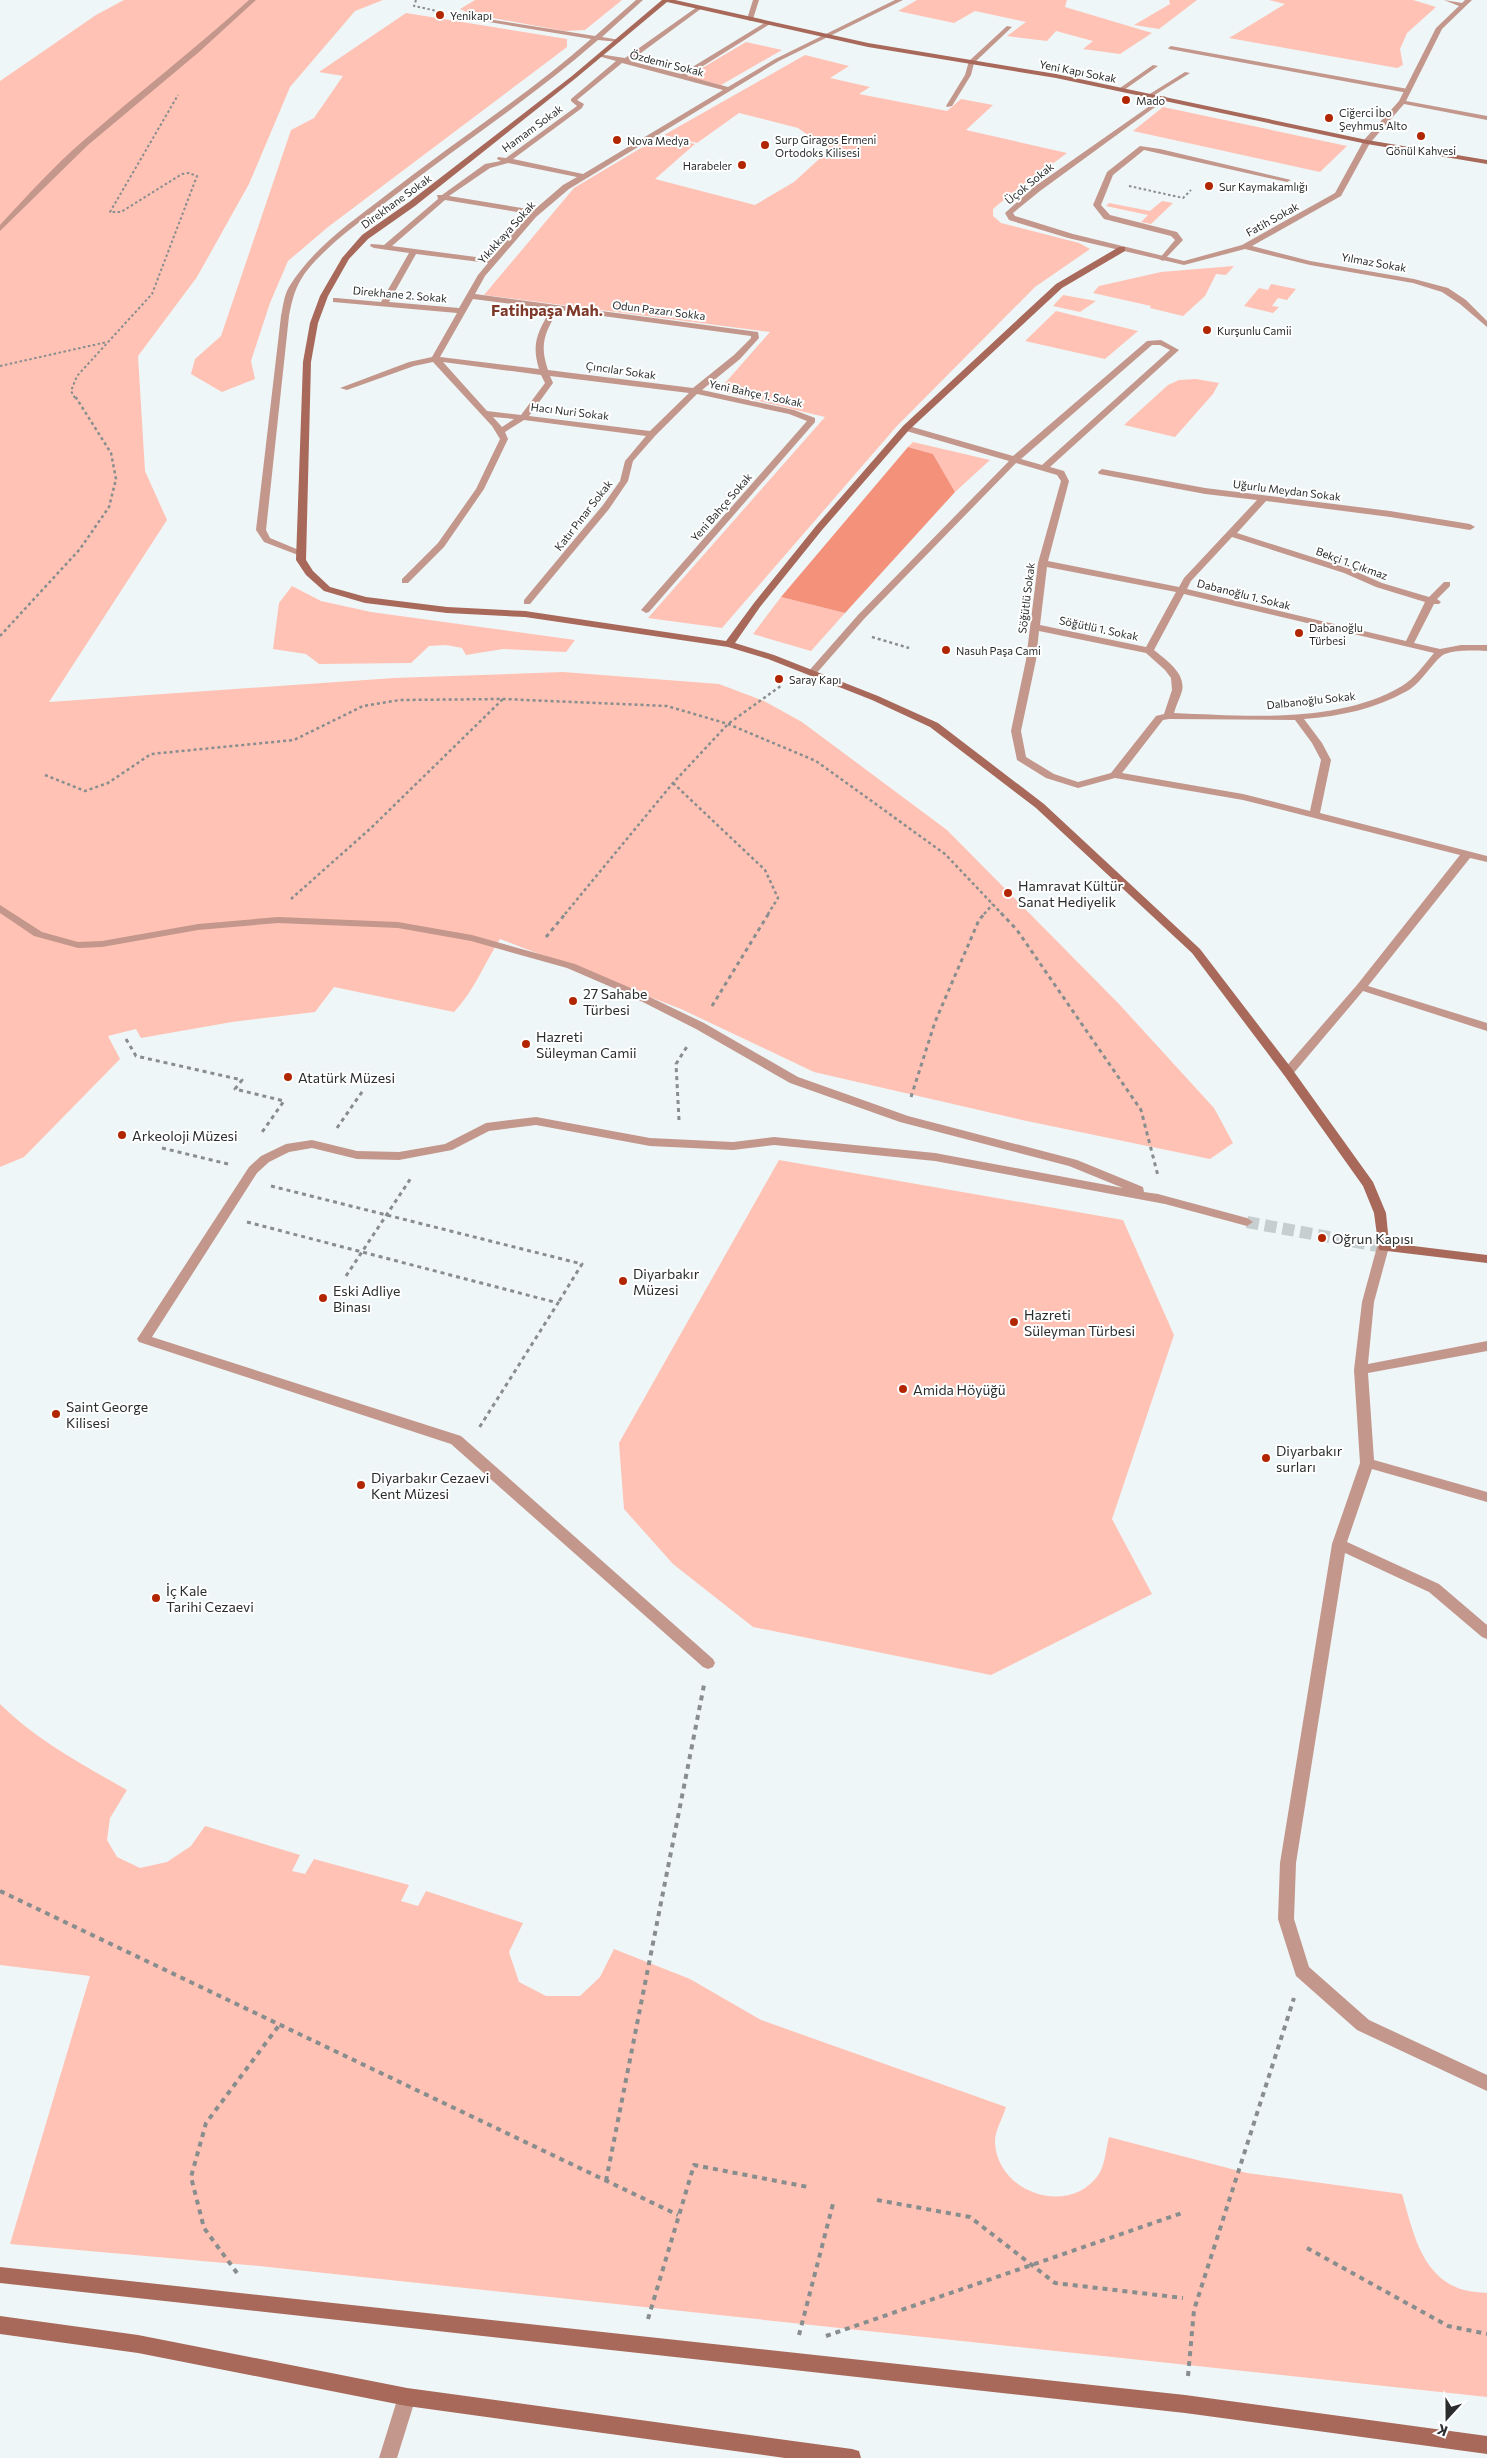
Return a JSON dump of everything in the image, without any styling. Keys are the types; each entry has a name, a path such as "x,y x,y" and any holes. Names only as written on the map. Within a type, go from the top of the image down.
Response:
{"street":[{"path":"0,230 41,185 85,143 183,62 253,0"},
{"path":"301,553 266,540 261,530 276,388 291,289 307,266 330,242 437,159 511,106 597,38 640,0"},
{"name":"Yeni Kapı Sokak","path":"666,0 826,36 1151,95 1367,142 1487,162"},
{"name":"Direkhane Sokak","path":"666,0 618,41 412,204 364,237 346,258 324,296 314,323 307,362 301,560 309,573 327,589 365,600 447,610 526,614 728,644 772,657 934,725 1040,806 1196,951 1288,1072 1369,1185 1380,1212 1383,1247"},
{"path":"750,19 756,0"},
{"name":"Yıkıkkaya Sokak","path":"434,358 482,275 536,213 582,176 777,60 897,0"},
{"path":"1447,0 1466,2"},
{"name":"Fatih Sokak","path":"1184,263 1245,247 1338,194 1367,142 1402,102 1439,28 1466,2"},
{"name":"Hamam Sokak","path":"385,248 440,197 488,166 498,165 580,107 581,104 573,100 620,61 626,60 699,8"},
{"path":"462,17 618,41"},
{"path":"682,76 768,23"},
{"path":"949,106 968,75 971,62 1009,27"},
{"path":"1171,48 1408,91"},
{"name":"Özdemir Sokak","path":"600,55 728,89"},
{"path":"1122,90 1155,66"},
{"path":"1151,95 1187,73"},
{"name":"Üçok Sokak","path":"1164,98 1037,189 1009,213 1012,218 1122,249 1184,263"},
{"path":"1402,102 1487,118"},
{"path":"1163,259 1178,240 1174,234 1106,217 1096,205 1102,196 1110,174 1143,148 1287,180"},
{"path":"504,160 582,176"},
{"path":"440,197 536,213"},
{"path":"374,246 495,262"},
{"name":"Yılmaz Sokak","path":"1245,247 1310,263 1414,281 1445,290 1463,302 1487,325"},
{"path":"728,644 819,528 906,428 1059,286 1122,249"},
{"path":"384,304 414,251"},
{"name":"Odun Pazarı Sokka","path":"470,296 755,334"},
{"name":"Direkhane 2. Sokak","path":"336,300 462,311"},
{"path":"501,431 524,417 549,384 538,357 540,336 556,308"},
{"name":"Katır Pınar Sokak","path":"527,602 606,508 624,481 629,461 652,434 695,391 738,358 755,338 755,334"},
{"path":"812,673 850,630 1015,460 1150,343 1161,342 1175,350 1044,468 1015,460 906,428"},
{"path":"344,388 434,358 501,431 504,439 480,489 441,545 405,581"},
{"name":"Çıncılar Sokak","path":"434,358 695,391"},
{"name":"Yeni Bahçe 1. Sokak","path":"695,391 791,412 812,420"},
{"name":"Hacı Nuri Sokak","path":"484,413 652,434"},
{"name":"Yeni Bahçe Sokak","path":"646,610 812,420"},
{"name":"Söğütlü Sokak","path":"1044,468 1061,474 1064,481 1042,563 1031,660 1016,730 1022,758 1050,776 1078,785 1115,775"},
{"name":"Uğurlu Meydan Sokak","path":"1102,472 1205,491 1470,527"},
{"name":"Söğütlü 1. Sokak","path":"1035,627 1149,651 1181,590 1263,499"},
{"name":"Bekçi 1. Çıkmaz","path":"1232,534 1347,571 1379,586 1434,601"},
{"name":"Dabanoğlu 1. Sokak","path":"1042,563 1181,590 1304,621 1440,652"},
{"path":"1409,644 1434,601 1448,584"},
{"path":"1440,652 1461,648 1487,648"},
{"path":"1149,651 1176,678 1178,688 1172,700 1169,716 1160,718 1150,728 1115,775 1243,797 1487,859"},
{"name":"Dalbanoğlu Sokak","path":"1169,716 1298,717 1365,707 1388,699 1413,682 1425,672 1440,652"},
{"path":"1298,717 1317,742 1326,760 1314,815"},
{"path":"1288,1072 1361,987 1467,854"},
{"path":"0,908 38,934 78,945 102,944 198,927 266,921 398,925 472,938 571,966 629,991 700,1026 794,1080 904,1119 1073,1163 1164,1200"},
{"path":"1361,987 1487,1027"},
{"path":"708,1663 456,1440 144,1339 250,1175 265,1159 286,1148 312,1144 366,1155 399,1156 448,1146 486,1127 536,1121 650,1142 732,1146 774,1141 935,1157 1164,1200 1247,1222"},
{"path":"1487,1259 1383,1247 1368,1302 1361,1370 1367,1463 1339,1544 1288,1863 1286,1919 1302,1971 1363,2025 1487,2082"},
{"path":"1361,1370 1487,1346"},
{"path":"1367,1463 1487,1497"},
{"path":"1339,1544 1434,1588 1487,1633"},
{"path":"0,2275 1186,2404 1487,2445"},
{"path":"0,2325 138,2344 407,2397 852,2458"},
{"path":"388,2458 407,2397"}],"path":[{"path":"416,0 414,6 462,17"},
{"path":"0,636 80,549 109,506 116,479 111,453 71,391 77,376 152,294 197,176 189,173 182,174 121,212 110,212 110,209 186,82 183,62"},
{"path":"1106,181 1183,198 1191,190"},
{"path":"0,366 56,355 107,342"},
{"path":"850,630 909,648"},
{"path":"532,955 672,783 728,724 788,681"},
{"path":"266,921 371,828 503,699"},
{"path":"46,774 85,790 108,783 151,754 294,740 363,706 400,700 503,699 667,706 728,724 816,762 945,854 1017,930 1141,1110 1164,1200"},
{"path":"672,783 765,870 778,898 676,1064 680,1144"},
{"path":"904,1119 934,1022 979,920 993,904"},
{"path":"126,1039 136,1056 242,1080 235,1089 284,1101 255,1142"},
{"path":"324,1147 364,1090"},
{"path":"162,1148 386,1215 582,1264 481,1427 456,1440"},
{"path":"346,1276 429,1150"},
{"path":"223,1216 558,1303"},
{"path":"606,2181 708,1663"},
{"path":"0,1891 678,2216"},
{"path":"1186,2404 1194,2310 1302,1971"},
{"path":"259,2304 204,2228 191,2178 206,2122 280,2024"},
{"path":"640,2346 694,2165 808,2187"},
{"path":"792,2362 834,2200"},
{"path":"877,2200 970,2217 1055,2283 1182,2298"},
{"path":"824,2337 1185,2212"},
{"path":"1307,2248 1448,2326 1487,2334"}],"shaded area":[{"path":"124,0 383,0 355,11 290,87 249,184 197,277 138,356 145,471 167,520 49,702 394,678 563,672 719,684 764,701 802,722 947,830 1119,1004 1214,1108 1233,1143 1210,1159 1022,1120 814,1072 681,1009 500,939 473,986 454,1012 334,987 315,1012 232,1022 141,1038 136,1029 108,1036 120,1059 24,1157 0,1167 0,81 96,15"},
{"path":"475,0 622,0 585,30 564,31 471,14 460,9"},
{"path":"917,0 1067,0 1065,7 1152,33 1120,54 1083,49 1093,41 1056,31 1047,41 1007,36 1026,22 975,11 954,23 898,11"},
{"path":"1169,0 1197,0 1159,29 1134,25 1170,4"},
{"path":"1269,0 1413,0 1436,7 1407,33 1400,49 1403,65 1397,68 1229,38 1285,4"},
{"path":"406,13 567,39 567,47 328,227 288,261 270,303 251,361 255,379 222,392 191,374 195,359 221,336 291,130 314,118 343,76 319,72"},
{"path":"746,42 782,50 721,85 687,77"},
{"path":"805,55 849,66 830,78 870,87 859,94 947,111 961,99 993,105 966,130 1067,153 1000,203 993,209 993,216 1001,223 1079,243 1090,249 1035,287 896,427 722,628 648,618 825,417 718,391 770,332 484,295 574,188 661,136 695,144 655,179 755,205 794,182 829,150 798,128 739,113 697,143 664,135"},
{"path":"1163,107 1347,146 1320,172 1133,131"},
{"path":"1162,201 1173,203 1151,224 1141,222 1148,215 1106,206 1109,203 1150,211"},
{"path":"1234,266 1226,275 1216,274 1205,296 1183,316 1150,308 1151,306 1093,293 1099,286 1161,272"},
{"path":"1271,284 1296,289 1287,300 1278,298 1272,306 1279,307 1273,313 1244,306 1259,288 1268,290"},
{"path":"1063,295 1096,301 1080,312 1053,306"},
{"path":"1056,311 1138,331 1105,359 1025,341"},
{"path":"1196,379 1219,383 1213,394 1175,437 1124,425 1168,385 1179,380"},
{"path":"913,442 990,460 955,492 933,454 908,447"},
{"path":"908,447 933,454 955,492 845,613 781,597"},
{"path":"292,586 321,601 371,612 575,640 566,652 503,649 466,655 462,648 446,645 429,646 411,663 319,664 306,654 273,649 279,603"},
{"path":"781,597 845,613 811,651 753,634"},
{"name":"Amida Höyüğü","path":"779,1160 1123,1220 1174,1335 1112,1519 1152,1594 991,1675 753,1627 673,1564 624,1509 619,1443"},
{"path":"0,1704 44,1740 127,1790 110,1818 107,1840 117,1857 140,1868 167,1862 191,1846 205,1826 300,1855 292,1871 305,1874 314,1859 409,1885 401,1901 418,1906 426,1891 523,1923 509,1952 519,1982 546,1996 580,1996 600,1977 614,1949 690,1979 761,2020 1006,2107 995,2139 999,2161 1008,2175 1022,2187 1037,2194 1054,2197 1071,2194 1086,2187 1101,2170 1109,2137 1247,2173 1402,2194 1415,2237 1428,2264 1449,2284 1464,2290 1487,2293 1487,2397 259,2266 10,2244 90,1976 0,1965"}],"tunnel":[{"path":"1247,1222 1383,1247"}],"place":[{"name":"Yenikapı","path":"440,15"},
{"name":"Mado","path":"1126,100"},
{"name":"Ciğerci İbo Şeyhmus Alto","path":"1329,118"},
{"name":"Gönül Kahvesi","path":"1421,136"},
{"name":"Nova Medya","path":"617,140"},
{"name":"Surp Giragos Ermeni Ortodoks Kilisesi","path":"765,145"},
{"name":"Harabeler","path":"742,165"},
{"name":"Sur Kaymakamlığı","path":"1209,186"},
{"name":"Kurşunlu Camii","path":"1207,330"},
{"name":"Dabanoğlu Türbesi","path":"1299,633"},
{"name":"Nasuh Paşa Cami","path":"946,650"},
{"name":"Saray Kapı","path":"779,679"},
{"name":"Hamravat Kültür Sanat Hediyelik","path":"1008,893"},
{"name":"27 Sahabe Türbesi","path":"573,1001"},
{"name":"Hazreti Süleyman Camii","path":"526,1044"},
{"name":"Atatürk Müzesi","path":"288,1077"},
{"name":"Arkeoloji Müzesi","path":"122,1135"},
{"name":"Oğrun Kapısı","path":"1322,1238"},
{"name":"Diyarbakır Müzesi","path":"623,1281"},
{"name":"Eski Adliye Binası","path":"323,1298"},
{"name":"Hazreti Süleyman Türbesi","path":"1014,1322"},
{"name":"Amida Höyüğü","path":"903,1389"},
{"name":"Saint George Kilisesi","path":"56,1414"},
{"name":"Diyarbakır surları","path":"1266,1458"},
{"name":"Diyarbakır Cezaevi Kent Müzesi","path":"361,1485"},
{"name":"İç Kale Tarihi Cezaevi","path":"156,1598"}],"district":[{"name":"Fatihpaşa Mah.","path":"547,309"}]}
